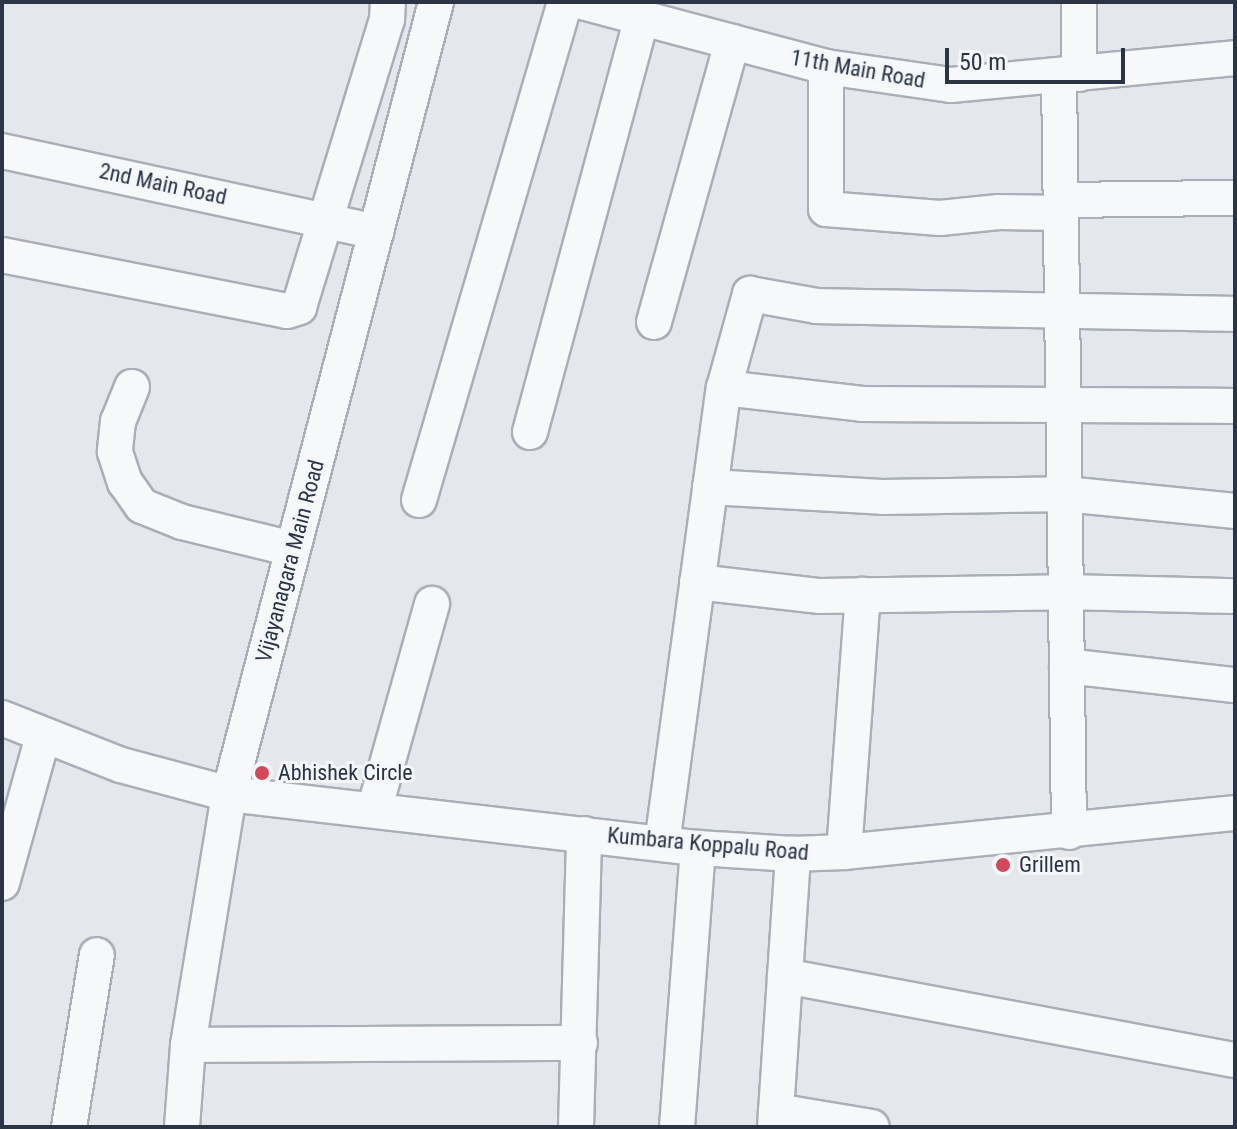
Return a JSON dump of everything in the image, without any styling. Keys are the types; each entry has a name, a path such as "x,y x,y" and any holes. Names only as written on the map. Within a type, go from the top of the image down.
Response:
{"street":[{"path":"2,255 287,311 299,307 324,217 387,20 388,2"},
{"name":"Vijayanagara Main Road","path":"182,1127 188,1045 229,794 436,2"},
{"path":"419,500 565,2"},
{"name":"11th Main Road","path":"582,2 826,67 951,85 1235,58"},
{"path":"1069,832 1061,207 1069,75 1079,2"},
{"path":"530,432 642,18"},
{"path":"654,322 732,42"},
{"path":"826,67 826,209 940,218 1061,207 1235,198"},
{"name":"2nd Main Road","path":"2,151 324,217 376,232"},
{"path":"662,844 724,388 750,294 817,306 1235,314"},
{"path":"132,387 118,421 115,452 125,482 142,506 182,522 293,549"},
{"path":"724,388 862,404 1063,401 1235,406"},
{"path":"710,487 882,497 1065,494 1235,511"},
{"path":"697,582 820,596 1066,592 1235,596"},
{"path":"844,852 863,595"},
{"path":"375,807 432,604"},
{"path":"1067,666 1235,685"},
{"name":"Kumbara Koppalu Road","path":"2,718 121,765 229,794 375,807 698,848 793,854 844,852 1069,832 1235,813"},
{"path":"2,883 43,736"},
{"path":"576,1127 584,834"},
{"path":"677,1127 698,848"},
{"path":"793,854 775,1119 872,1127"},
{"path":"69,1127 97,955"},
{"path":"785,976 1235,1060"},
{"path":"188,1045 580,1043"}],"place":[{"name":"Abhishek Circle","path":"262,773"},
{"name":"Grillem","path":"1003,865"}]}
